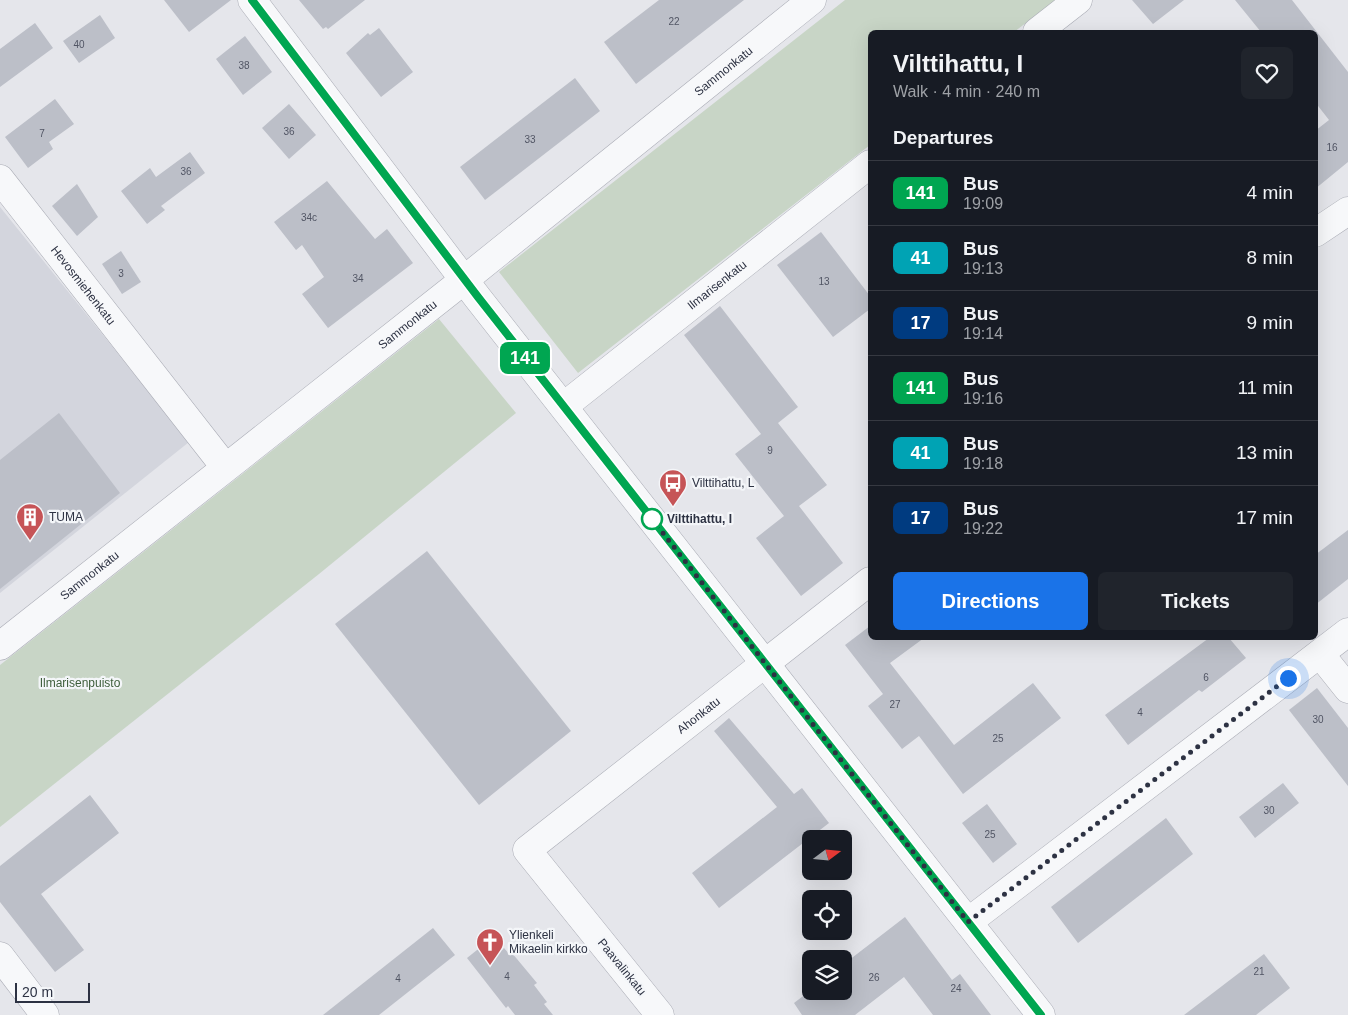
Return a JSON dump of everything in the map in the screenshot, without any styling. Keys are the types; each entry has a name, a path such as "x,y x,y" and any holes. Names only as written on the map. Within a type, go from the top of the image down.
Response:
{"street":[{"path":"252,0 464,280 1041,1015"},
{"name":"Sammonkatu","path":"0,646 464,280 501,248 812,0"},
{"path":"1040,30 1078,0"},
{"name":"Ilmarisenkatu","path":"564,406 868,166"},
{"name":"Hevosmiehenkatu","path":"0,179 225,467"},
{"path":"1318,231 1348,211"},
{"name":"Ahonkatu","path":"527,850 868,583"},
{"path":"968,922 1348,632"},
{"path":"1320,654 1348,690"},
{"name":"Paavalinkatu","path":"527,850 660,1015"},
{"path":"0,956 46,1015"}],"shaded area":[{"path":"0,207 189,442 0,593"}],"green space":[{"path":"845,0 1056,0 1017,30 868,30 868,147 578,373 499,272"},
{"name":"Ilmarisenpuisto","path":"439,319 516,413 319,574 0,827 0,665"}],"building":[{"path":"164,0 231,0 189,32"},
{"path":"299,0 365,0 328,29 326,27 323,29"},
{"path":"659,0 744,0 636,84 604,42"},
{"path":"1132,0 1184,0 1153,24"},
{"path":"1235,0 1292,0 1315,30 1259,30"},
{"path":"100,15 115,38 79,63 63,41"},
{"path":"35,23 53,48 0,87 0,49"},
{"path":"379,28 413,72 381,97 346,53 368,33 370,35"},
{"path":"1318,33 1348,72 1348,162 1318,187 1318,129 1329,120 1318,106"},
{"path":"245,36 272,72 243,95 216,59"},
{"path":"575,78 600,111 485,200 460,167"},
{"path":"55,99 74,124 49,142 53,149 28,168 5,137"},
{"path":"289,104 316,135 289,159 262,128"},
{"path":"190,152 205,173 161,206 165,210 147,224 121,191 150,168 156,177"},
{"path":"327,181 375,239 387,229 413,263 328,328 302,294 324,277 302,245 296,250 274,222"},
{"path":"77,184 98,217 77,236 52,206"},
{"path":"821,232 868,293 868,311 833,337 777,265"},
{"path":"121,251 141,282 122,294 102,264"},
{"path":"720,306 798,407 778,423 827,485 799,506 843,563 801,596 756,538 784,516 735,454 761,434 684,335"},
{"name":"TUMA","path":"59,413 120,493 0,589 0,460"},
{"path":"1348,530 1348,579 1318,603 1318,553"},
{"path":"427,551 571,731 479,805 335,624"},
{"path":"868,628 868,640 921,640 890,663 954,745 1033,683 1061,718 963,794 919,736 902,749 868,706 883,694 845,645"},
{"path":"1206,640 1231,640 1246,658 1202,692 1199,690 1128,745 1105,715"},
{"path":"1317,688 1348,728 1348,786 1289,710"},
{"path":"729,718 794,794 802,788 829,823 820,830 802,830 802,844 719,908 692,873 777,807 714,731"},
{"path":"1283,783 1299,803 1255,838 1239,817"},
{"path":"90,795 119,833 41,894 84,950 55,972 0,902 0,866"},
{"path":"987,804 1017,844 993,863 962,823"},
{"path":"1166,818 1193,854 1078,943 1051,907"},
{"path":"905,917 952,980 960,974 991,1015 933,1015 904,977 855,1015 802,1015 794,1003 802,997 802,1000 852,1000 852,958"},
{"path":"433,928 455,955 379,1015 323,1015"},
{"path":"492,938 502,950 504,948 510,955 512,953 537,983 534,985 547,1002 544,1004 553,1015 515,1015 508,1006 506,1008 467,958"},
{"path":"1264,954 1290,988 1256,1015 1184,1015"}],"bus line":[{"name":"141","path":"252,0 359,143 526,359 1041,1015"}],"place":[{"name":"Vilttihattu, L","path":"673,507"},
{"name":"Vilttihattu, I","path":"652,519"},
{"name":"TUMA","path":"30,541"},
{"name":"Ylienkeli Mikaelin kirkko","path":"490,966"}],"route":[{"path":"652,519 968,922 1288,678"}]}
